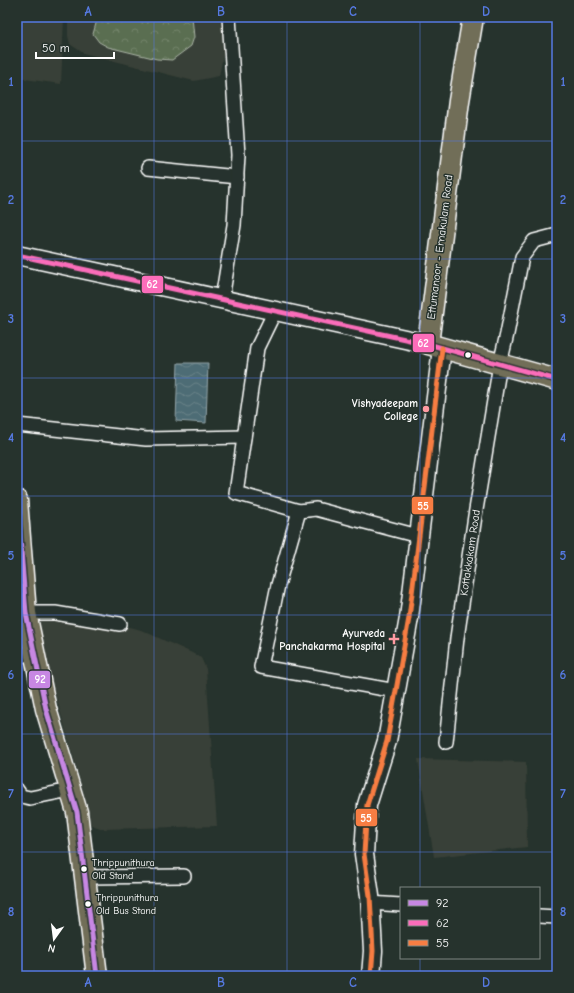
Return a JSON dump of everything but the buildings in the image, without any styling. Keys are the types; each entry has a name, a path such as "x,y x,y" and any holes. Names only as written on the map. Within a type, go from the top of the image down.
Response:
{"main road":[{"name":"Ettumanoor - Ernakulam Road","path":"435,346 459,101 473,17"},
{"path":"435,346 557,380"},
{"path":"17,502 26,613 25,655 46,709 77,812 97,976"}],"street":[{"path":"222,299 234,225 238,155 229,17"},
{"path":"148,168 237,177"},
{"name":"Kottakkakam Road","path":"446,742 457,638 475,516 500,364 508,334 522,257 534,241 557,235"},
{"path":"17,254 435,346 418,536 408,618 387,741 367,806 364,854 373,951 371,976"},
{"path":"275,311 257,348 236,493 299,511 316,509 418,536"},
{"path":"17,425 146,439 244,438"},
{"path":"299,511 278,585 261,667 396,691"},
{"path":"26,613 55,613 120,624"},
{"path":"17,790 21,796 30,798 70,790"},
{"path":"85,877 184,876"},
{"path":"369,903 400,905"},
{"path":"540,916 557,917"}],"shaded area":[{"path":"17,17 64,17 61,84 17,78"},
{"path":"68,17 222,17 223,56 219,76 194,81 83,53 70,44 68,36"},
{"path":"38,618 81,620 130,627 141,630 201,658 206,669 217,826 103,829 89,824 80,780 41,642"},
{"path":"418,759 526,762 527,847 434,857"}],"green space":[{"path":"96,17 192,17 194,37 191,46 172,60 157,59 108,47 99,42 93,34 97,20"}],"water":[{"path":"178,363 208,363 206,423 176,421"}],"transit line":[{"name":"62","path":"17,255 428,344 557,380"},
{"name":"55","path":"371,976 373,951 370,896 364,854 367,805 387,741 409,618 442,348"},
{"name":"92","path":"17,500 26,613 46,709 77,812 97,976"}],"place":[{"name":"Vishyadeepam College","path":"426,409"},
{"name":"Ayurveda Panchakarma Hospital","path":"394,639"},
{"name":"Thrippunithura Old Stand","path":"84,869"},
{"name":"Thrippunithura Old Bus Stand","path":"88,904"}]}
